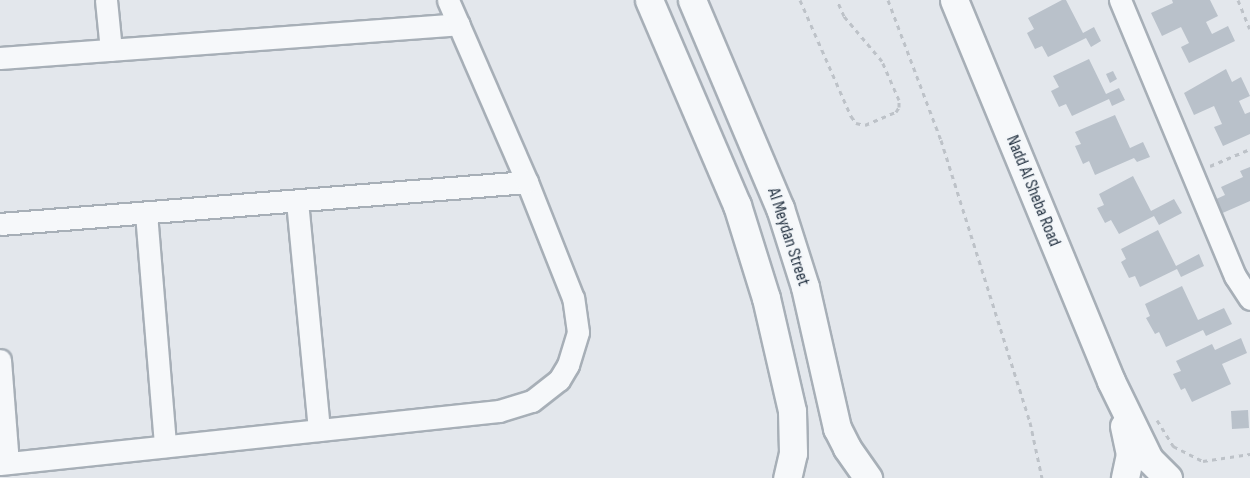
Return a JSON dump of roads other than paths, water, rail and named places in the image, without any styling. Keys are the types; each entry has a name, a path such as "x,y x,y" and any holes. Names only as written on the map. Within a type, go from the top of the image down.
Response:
{"street":[{"path":"106,0 111,50"},
{"path":"0,360 4,463 516,408 532,401 559,380 575,349 577,315 554,248 527,182 448,0"},
{"path":"649,0 737,205 766,298 792,411 793,453 787,478"},
{"name":"Al Meydan Street","path":"692,0 780,208 804,287 837,428 858,467 868,478"},
{"name":"Nadd Al Sheba Road","path":"954,0 1111,381 1149,459 1168,478"},
{"path":"1120,0 1235,276 1250,299"},
{"path":"0,58 459,24"},
{"path":"0,224 527,182"},
{"path":"297,201 319,430"},
{"path":"146,213 165,446"},
{"name":"Nadd Al Sheba Road","path":"1111,381 1130,454 1125,478"}]}
